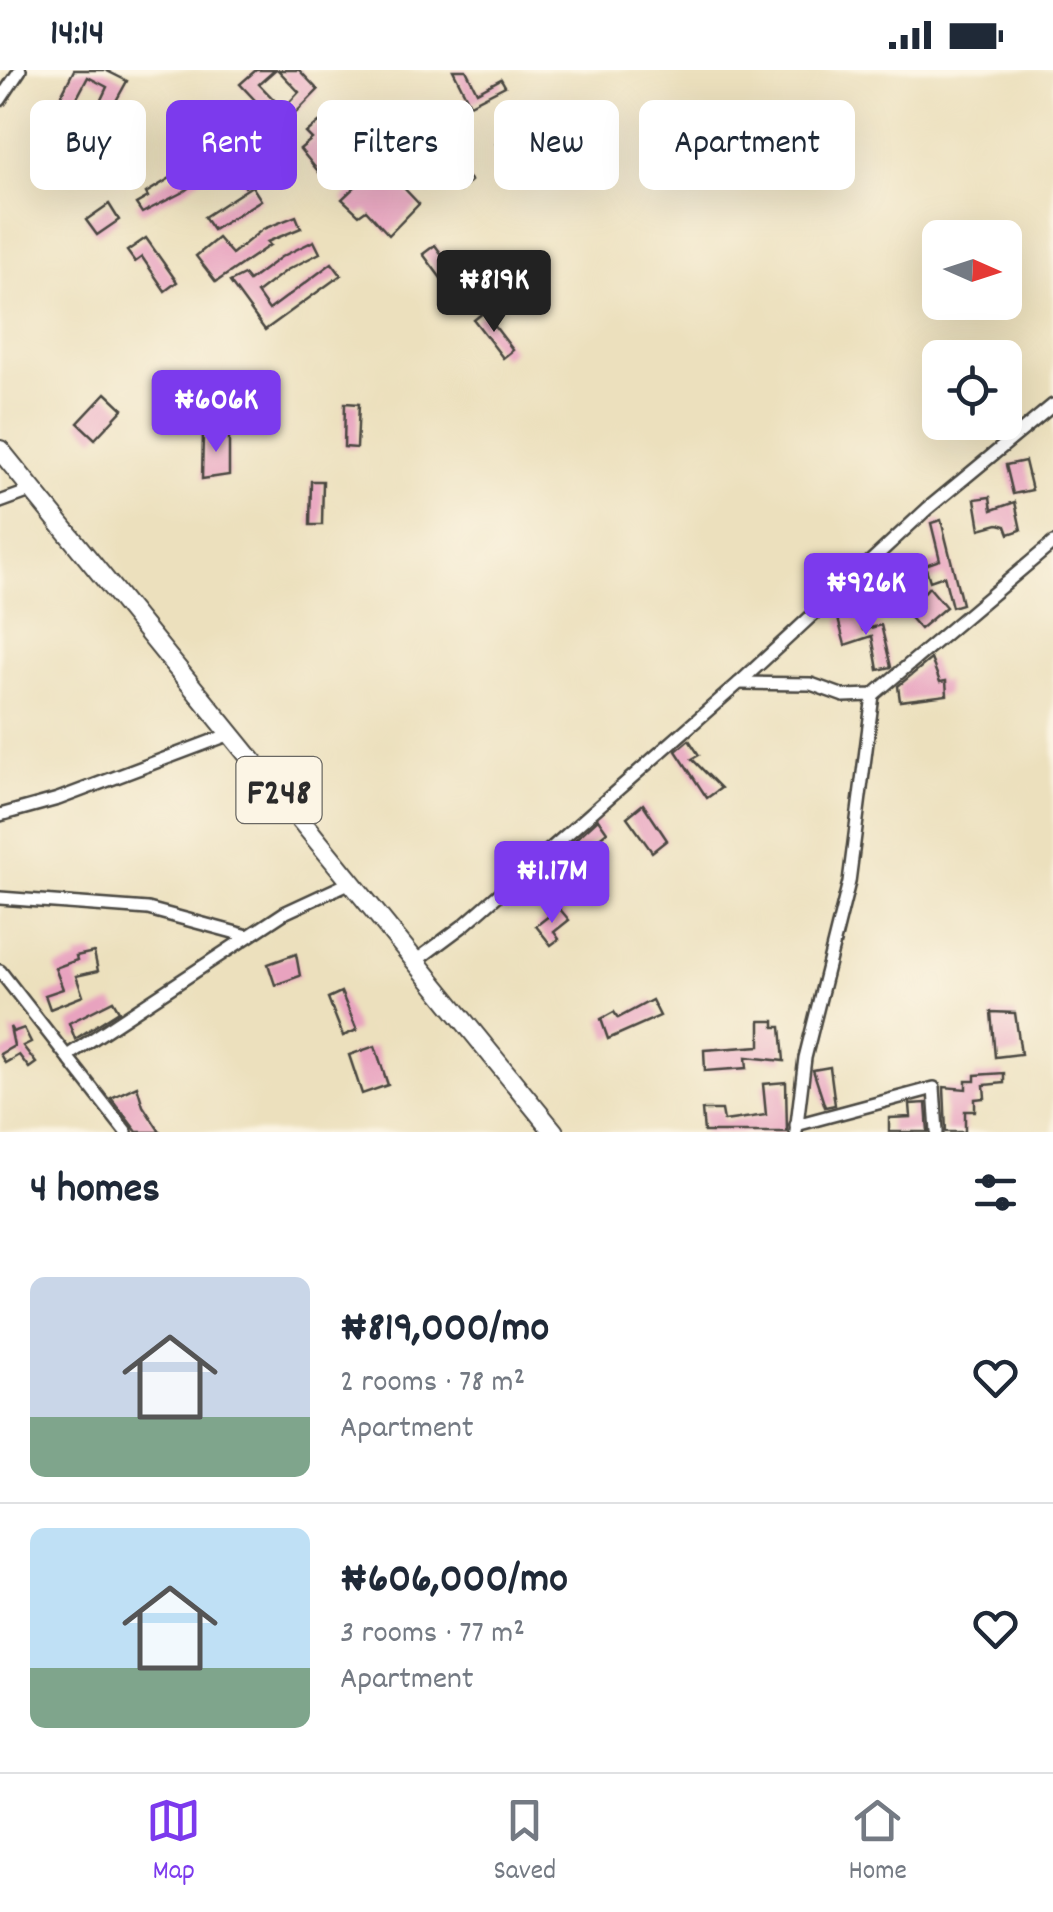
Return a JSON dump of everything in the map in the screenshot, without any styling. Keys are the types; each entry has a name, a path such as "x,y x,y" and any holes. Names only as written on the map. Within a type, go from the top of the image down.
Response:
{"main road":[{"name":"F248","path":"0,450 554,1132"}],"street":[{"path":"0,100 20,70"},
{"path":"417,960 464,925 739,684 927,509 1053,406"},
{"path":"0,502 34,490"},
{"path":"739,684 811,684 844,696 873,694 1053,543"},
{"path":"873,694 848,882 805,1058 796,1128 934,1088 937,1132"},
{"path":"0,815 58,800 233,733"},
{"path":"67,1056 284,913 353,881"},
{"path":"0,898 148,909 248,936"},
{"path":"0,971 126,1132"}],"building":[{"path":"74,70 105,70 127,81 116,100 101,100 107,87 88,77 76,100 59,100"},
{"path":"256,70 275,70 259,84 274,100 255,100 240,84"},
{"path":"278,70 299,70 318,90 297,112 297,100 291,100 299,92"},
{"path":"453,70 466,70 477,92 501,79 505,86 474,102 468,100"},
{"path":"317,124 317,170 300,149 312,139 306,133"},
{"path":"166,181 166,190 186,190 142,213 136,204 148,197 146,193"},
{"path":"246,190 255,190 261,200 213,230 204,217"},
{"path":"352,190 406,190 419,204 389,235 366,210 359,215 342,199"},
{"path":"109,204 119,220 97,235 86,220"},
{"path":"296,216 301,228 267,242 270,245 216,282 196,256 218,238 232,254 263,229"},
{"path":"146,238 177,282 165,291 142,257 135,262 127,251"},
{"path":"314,241 320,253 287,270 257,293 269,310 332,263 341,275 265,330 230,282 244,275 249,281 281,257"},
{"path":"435,245 464,285 452,293 423,254"},
{"path":"484,312 513,350 503,358 474,320"},
{"path":"106,393 123,409 95,439 78,423"},
{"path":"345,403 359,404 357,448 344,447"},
{"path":"203,432 229,432 229,475 202,479"},
{"path":"1025,461 1032,490 1013,494 1006,465"},
{"path":"311,481 323,481 322,525 310,525"},
{"path":"990,497 992,510 1015,502 1021,530 1009,534 1006,526 998,524 980,529 975,499"},
{"path":"941,520 962,604 952,607 944,576 930,581 925,565 940,560 931,523"},
{"path":"929,587 946,607 920,629 906,613"},
{"path":"857,614 863,630 881,625 891,667 878,670 872,636 845,645 838,619"},
{"path":"931,659 940,682 946,681 947,695 900,701 898,686"},
{"path":"689,740 699,755 692,759 721,788 707,798 676,751"},
{"path":"643,804 667,840 652,852 627,817"},
{"path":"598,819 607,832 572,860 564,850"},
{"path":"559,908 569,920 554,932 559,939 551,945 536,926"},
{"path":"94,952 98,971 76,976 83,996 50,1009 45,995 63,989 55,968 77,960 76,956"},
{"path":"296,954 300,976 275,985 268,964"},
{"path":"341,992 357,1030 343,1036 328,998"},
{"path":"652,1000 660,1016 608,1039 601,1019 614,1012 618,1018"},
{"path":"113,1001 119,1011 75,1039 69,1023"},
{"path":"991,1012 1015,1013 1021,1054 995,1057"},
{"path":"760,1021 774,1021 774,1027 781,1027 784,1061 746,1057 747,1068 705,1071 704,1050 760,1046"},
{"path":"10,1027 13,1032 24,1028 31,1042 23,1046 36,1063 29,1068 19,1055 5,1063 0,1054 14,1046"},
{"path":"375,1046 388,1085 362,1094 349,1055"},
{"path":"830,1067 835,1105 825,1107 813,1070"},
{"path":"1004,1073 1004,1083 984,1085 985,1098 975,1099 975,1111 965,1111 965,1132 946,1132 944,1087 966,1089 966,1081 975,1081 975,1075"},
{"path":"786,1082 787,1132 704,1132 702,1110 722,1110 724,1121 766,1115 763,1084"},
{"path":"137,1086 143,1106 160,1132 137,1132 111,1098"},
{"path":"926,1103 928,1132 889,1132 889,1118 911,1117 910,1104"}]}
